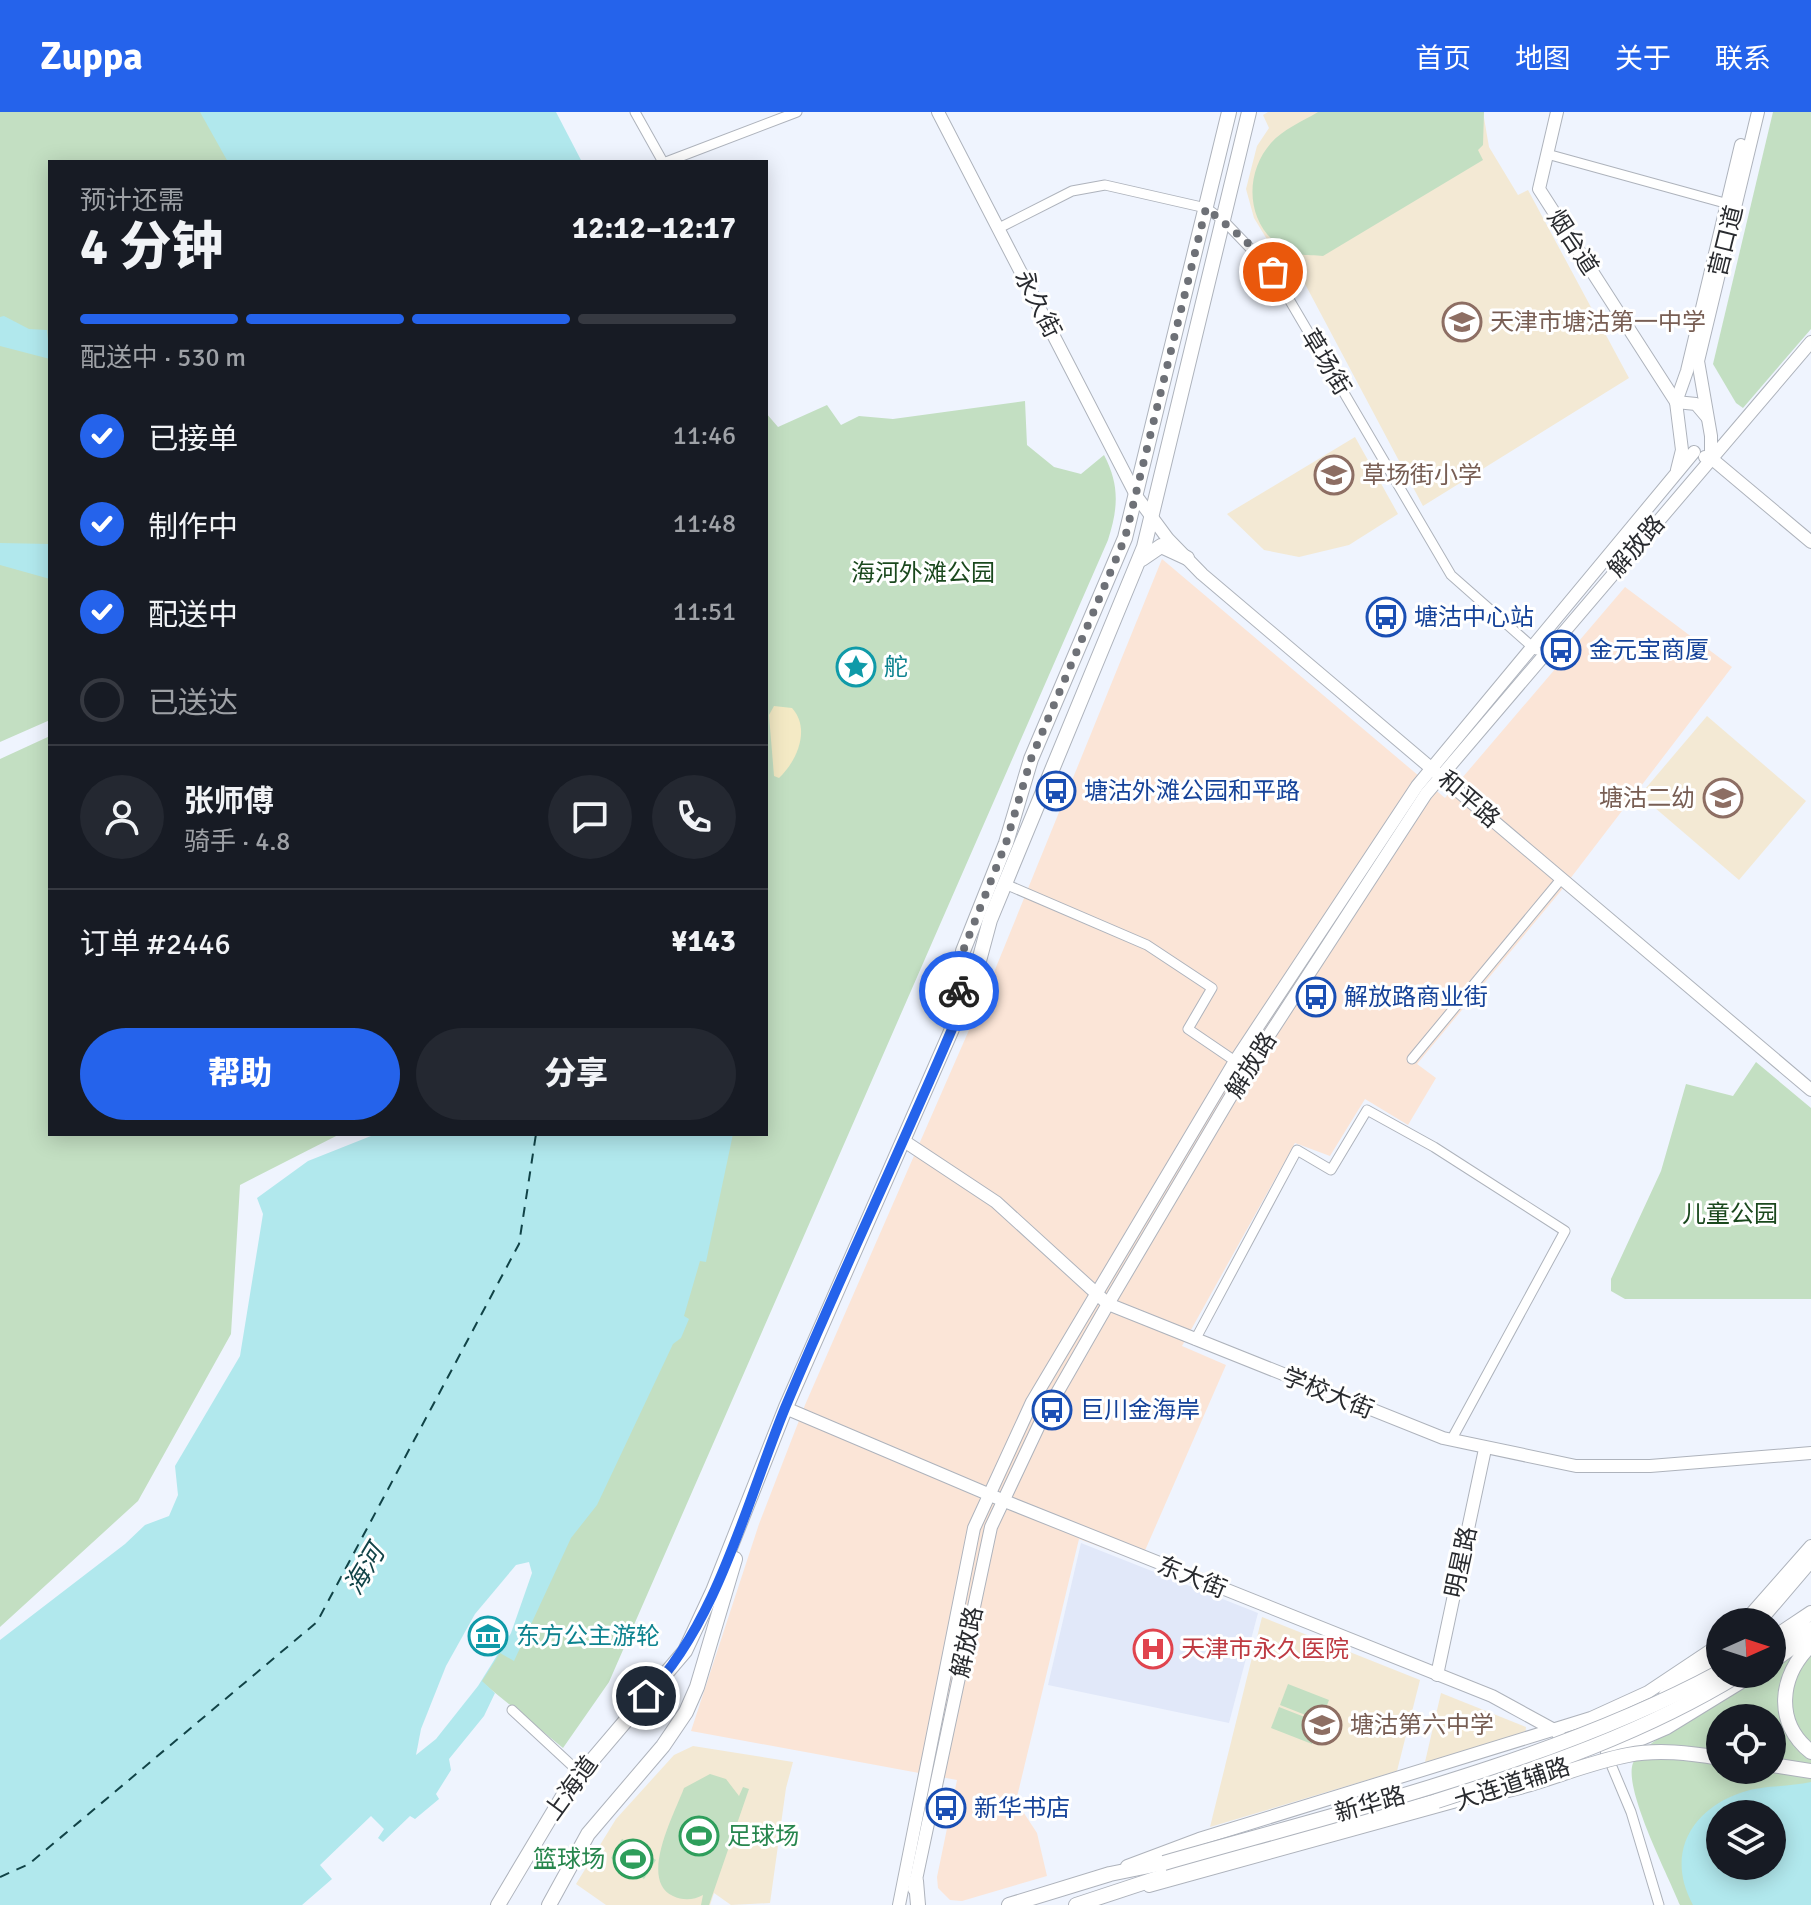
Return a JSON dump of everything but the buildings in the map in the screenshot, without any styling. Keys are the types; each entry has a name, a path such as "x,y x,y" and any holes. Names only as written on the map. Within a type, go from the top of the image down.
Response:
{"main road":[{"name":"上海道","path":"498,1905 552,1813 580,1773 676,1665 701,1620 786,1407 952,1029 959,1003 963,951 1006,843 1031,759 1118,558 1137,497 1229,112"},
{"name":"上海道","path":"549,1905 588,1834 663,1746 686,1712 697,1687 734,1562 790,1410 962,1020 981,945 1136,570 1153,517 1249,112"},
{"path":"1136,570 1146,554 1158,547 1169,547 1187,558"},
{"path":"1770,1608 1811,1560"},
{"path":"1786,1630 1811,1613"},
{"path":"1786,1646 1811,1632"},
{"path":"1811,1645 1791,1672 1784,1701 1791,1729 1811,1752"},
{"path":"1660,1700 1706,1665"},
{"name":"新华路","path":"1076,1905 1115,1893 1166,1869 1450,1781 1586,1732 1706,1679"},
{"name":"新华路","path":"1009,1905 1110,1874 1166,1869 1437,1801 1610,1743 1717,1688"},
{"path":"1437,1801 1509,1791 1631,1754 1669,1752 1706,1756"},
{"path":"1786,1767 1811,1771"},
{"path":"915,1905 916,1881"}],"street":[{"path":"635,112 663,160"},
{"path":"669,160 797,112"},
{"name":"永久街","path":"938,112 1137,497"},
{"name":"烟台道","path":"1557,112 1539,189 1676,402"},
{"name":"营口道","path":"1711,458 1698,361 1749,112"},
{"name":"营口道","path":"1676,402 1758,112"},
{"path":"1547,154 1731,205"},
{"name":"草场街","path":"999,228 1072,191 1105,185 1206,208 1223,220 1273,272 1451,575 1537,651"},
{"name":"解放路","path":"899,1905 974,1528 1032,1402 1094,1293 1235,1061 1437,767 1811,342"},
{"path":"1674,476 1682,450 1676,402 1696,404 1708,418"},
{"path":"1679,424 1684,440 1694,452 1711,458 1811,542"},
{"name":"解放路","path":"916,1881 991,1527 1041,1421 1247,1069 1437,767 1466,745 1694,452"},
{"name":"和平路","path":"1137,497 1187,558 1264,628 1414,752 1437,767 1811,1090"},
{"path":"1412,1059 1562,878"},
{"path":"1005,884 1147,945 1212,988 1188,1029 1235,1061"},
{"path":"1195,1340 1297,1150 1331,1170 1367,1110 1434,1147 1565,1231 1454,1435 1455,1441"},
{"name":"学校大街","path":"907,1143 996,1202 1108,1304 1455,1441 1485,1449 1591,1466 1650,1466 1811,1453"},
{"name":"东大街","path":"790,1410 1002,1500 1492,1696 1556,1731 1580,1763"},
{"name":"明星路","path":"1437,1675 1485,1449"},
{"path":"1756,1608 1811,1546"},
{"path":"1786,1652 1811,1632"},
{"name":"大连道辅路","path":"1110,1874 1199,1839 1556,1731 1648,1692 1706,1653"},
{"name":"大连道辅路","path":"1115,1893 1179,1881 1332,1838 1609,1754 1667,1728 1732,1688"},
{"path":"512,1710 580,1773"},
{"path":"1591,1718 1609,1754 1659,1905"}],"shaded area":[{"name":"天津市塘沽第一中学","path":"1268,112 1483,112 1489,147 1518,195 1528,190 1629,378 1423,506 1296,267 1268,241 1254,218 1246,189 1257,146 1269,128 1263,115"},
{"name":"草场街小学","path":"1355,437 1398,514 1349,545 1299,557 1264,550 1227,514"},
{"path":"1162,559 1445,798 1625,587 1732,667 1560,892 1417,1064 1436,1078 1408,1125 1365,1099 1330,1156 1295,1143 1182,1346 1226,1365 1140,1562 1079,1539 1016,1801 1037,1833 1047,1876 962,1901 950,1900 938,1888 937,1877 957,1780 691,1731 759,1524 805,1405 990,982"},
{"name":"塘沽二幼","path":"1707,716 1806,801 1739,880 1640,795"},
{"name":"天津市永久医院","path":"1081,1543 1258,1613 1229,1723 1048,1685"},
{"name":"塘沽第六中学","path":"1262,1617 1420,1680 1397,1771 1210,1827"},
{"path":"1441,1693 1526,1727 1525,1736 1425,1762"},
{"path":"693,1746 793,1762 786,1788 770,1903 731,1905 714,1893 710,1905 606,1905 576,1884 616,1819 674,1755"}],"green space":[{"path":"0,112 212,112 242,160 48,160 48,721 0,742"},
{"path":"1318,112 1484,112 1483,145 1478,150 1483,160 1323,256 1296,253 1277,244 1258,219 1253,204 1255,172 1261,157 1276,138"},
{"path":"1773,112 1811,112 1811,329 1743,408 1736,403 1713,364"},
{"name":"海河外滩公园","path":"1025,401 1027,445 1054,467 1081,474 1104,455 1115,487 1114,518 1108,540 609,1682 563,1748 472,1674 711,1136 768,1136 768,415 778,427 827,405 841,425 859,416 893,419"},
{"path":"48,737 48,1136 336,1136 240,1185 231,1334 138,1501 0,1627 0,759"},
{"name":"儿童公园","path":"1756,1062 1811,1108 1811,1299 1625,1299 1611,1291 1611,1279 1661,1171 1686,1084 1733,1096"},
{"path":"1811,1644 1811,1905 1680,1905 1635,1792 1633,1763 1641,1752 1706,1709 1706,1784 1786,1784 1786,1704 1714,1704 1740,1688 1786,1688 1786,1659"},
{"path":"1288,1684 1329,1700 1321,1721 1280,1705"},
{"path":"1279,1707 1320,1723 1312,1744 1271,1728"},
{"path":"710,1774 726,1779 739,1796 743,1787 749,1789 709,1905 701,1905 703,1895 681,1899 663,1888 659,1861 667,1829 684,1788"},
{"name":"篮球场","path":"622,1839 656,1860 644,1879 611,1858"}],"sand":[{"path":"774,706 792,708 801,725 796,754 779,778 774,776 769,715"}],"water":[{"path":"200,112 556,112 581,160 227,160"},
{"path":"4,316 29,329 47,330 48,358 0,346 0,317"},
{"path":"0,543 48,544 48,578 0,565"},
{"name":"海河","path":"371,1136 733,1136 706,1262 700,1261 684,1316 689,1319 681,1338 673,1344 597,1505 571,1538 514,1661 500,1653 482,1681 495,1693 484,1716 449,1759 451,1770 436,1794 439,1799 415,1819 410,1816 383,1842 378,1838 384,1829 371,1816 320,1865 332,1879 302,1905 0,1905 0,1640 125,1544 145,1525 169,1516 178,1495 175,1466 240,1356 263,1214 257,1198 308,1161"},
{"path":"1811,1782 1811,1905 1693,1905 1685,1886 1683,1851 1688,1836 1706,1813 1706,1880 1786,1880 1786,1800 1725,1800 1759,1788"}],"pier":[{"path":"529,1562 532,1573 511,1633 478,1686 436,1739 416,1755 421,1729 446,1666 475,1614 516,1565"}],"ferry route":[{"path":"0,1877 29,1864 317,1622 519,1244 536,1136"}],"way so far":[{"path":"959,991 963,951 1006,843 1031,759 1125,538 1149,452 1206,208 1246,241 1273,272"}],"place":[{"name":"天津市塘沽第一中学","path":"1462,322"},
{"name":"草场街小学","path":"1334,475"},
{"name":"塘沽中心站","path":"1386,617"},
{"name":"金元宝商厦","path":"1561,650"},
{"name":"舵","path":"856,667"},
{"name":"塘沽外滩公园和平路","path":"1056,791"},
{"name":"塘沽二幼","path":"1723,798"},
{"name":"解放路商业街","path":"1316,997"},
{"name":"巨川金海岸","path":"1052,1410"},
{"name":"东方公主游轮","path":"488,1636"},
{"name":"天津市永久医院","path":"1153,1649"},
{"name":"塘沽第六中学","path":"1322,1725"},
{"name":"新华书店","path":"946,1808"},
{"name":"足球场","path":"699,1836"},
{"name":"篮球场","path":"633,1859"}],"route":[{"path":"646,1696 676,1665 701,1620 786,1407 952,1029 959,991"}]}
